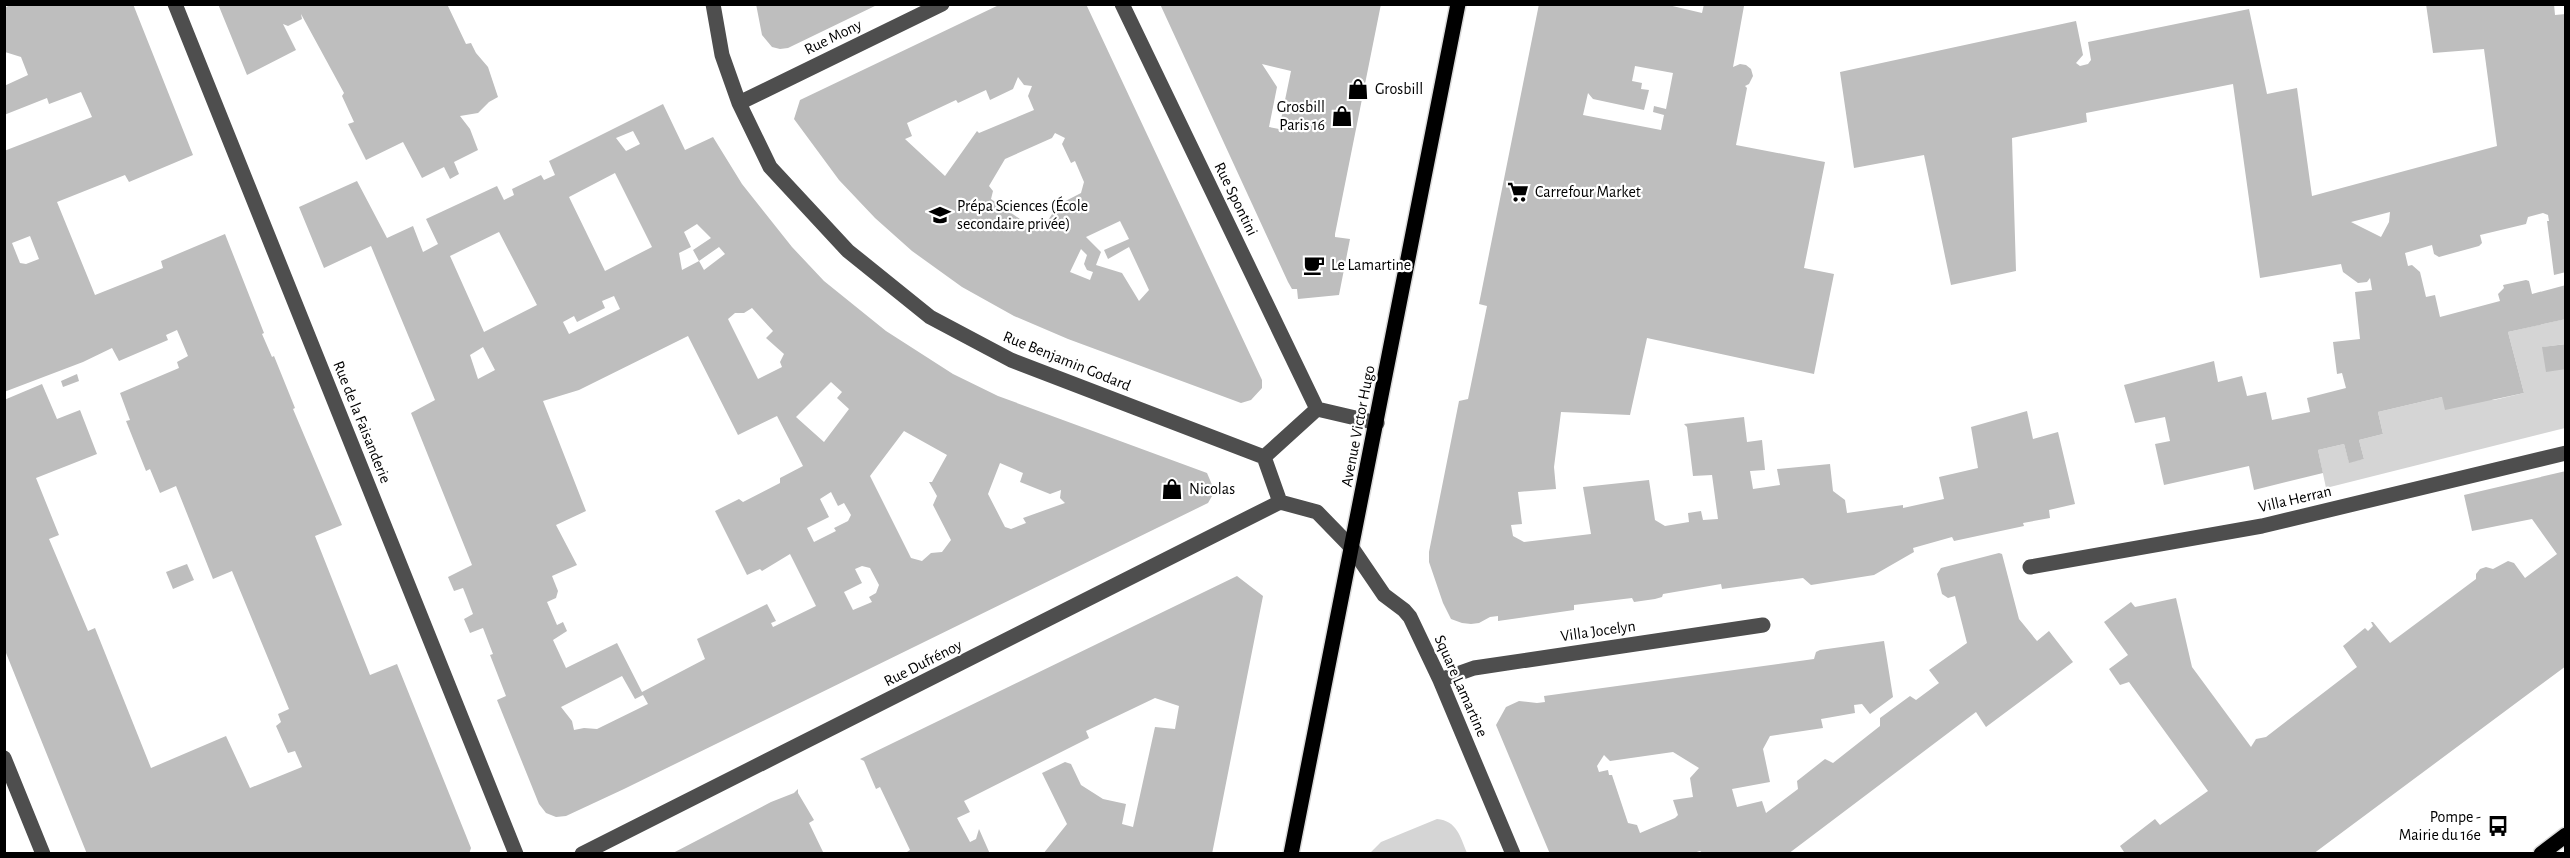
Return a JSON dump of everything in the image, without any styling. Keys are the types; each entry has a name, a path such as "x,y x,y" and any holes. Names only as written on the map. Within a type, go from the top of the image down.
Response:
{"main road":[{"name":"Avenue Victor Hugo","path":"1291,854 1458,4"},
{"path":"2541,854 2565,836"}],"street":[{"name":"Rue de la Faisanderie","path":"175,4 516,854"},
{"name":"Rue Benjamin Godard","path":"714,4 722,55 739,103 770,166 848,251 930,317 1011,360 1264,457"},
{"name":"Rue Mony","path":"739,103 942,4"},
{"name":"Rue Spontini","path":"1122,4 1317,409"},
{"path":"1280,502 1264,457 1317,409 1377,423"},
{"name":"Villa Herran","path":"2030,567 2262,526 2565,453"},
{"name":"Square Lamartine","path":"1280,502 1317,512 1352,548 1384,595 1410,617 1440,680 1513,854"},
{"name":"Rue Dufrénoy","path":"582,854 1280,502"},
{"name":"Villa Jocelyn","path":"1440,680 1474,668 1763,625"},
{"path":"4,758 43,854"}],"shaded area":[{"path":"2565,319 2565,344 2543,347 2565,369 2565,428 2326,488 2318,450 2344,444 2349,462 2364,459 2359,440 2383,434 2378,412 2442,397 2494,400 2524,393 2508,332"},
{"path":"1437,819 1444,820 1457,830 1467,853 1370,853 1381,842"}],"building":[{"path":"11,4 133,4 193,155 129,182 125,175 57,202 95,295 163,268 161,261 225,234 264,333 262,334 272,357 274,356 295,408 293,409 342,525 315,536 370,675 397,664 471,848 469,854 87,854 4,648 4,400 42,384 57,419 80,410 97,454 36,478 59,535 49,539 88,631 95,628 151,768 226,736 250,788 302,767 295,751 288,753 276,726 281,722 278,714 289,709 232,571 213,579 176,486 160,493 150,469 146,471 126,421 130,420 120,393 179,368 177,362 188,356 177,330 166,335 168,340 119,361 112,348 83,362 4,392 4,151 92,117 81,92 49,104 47,98 4,115 4,86 28,75 21,57 5,52 5,8","holes":["30,236 39,259 26,264 20,263 12,243"]},
{"path":"218,4 447,4 466,44 471,43 488,67 498,97 478,113 460,116 470,129 478,150 454,162 459,174 450,179 444,167 422,178 403,142 366,160 348,124 354,122 342,96 344,93 301,14 302,19 288,26 283,24 296,50 247,75"},
{"path":"756,4 879,4 788,48 780,49 772,47 762,35"},
{"path":"1001,4 1086,4 1262,380 1262,388 1251,400 1241,403 1068,339 1014,316 962,287 912,251 875,218 839,180 794,119 800,100","holes":["1018,77 1024,85 1032,86 1028,96 1034,110 979,133 977,131 945,176 905,139 912,136 907,123 956,100 958,103 986,90 990,100 1013,89","1055,133 1065,138 1062,144 1071,163 1075,161 1084,182 1081,193 1054,207 1056,208 1045,225 1037,221 1030,226 991,199 993,191 989,186 1005,159 1052,138","1120,221 1129,239 1104,250 1108,259 1129,247 1149,290 1139,301 1122,273 1096,265 1101,252 1086,237","1081,249 1087,255 1084,264 1087,270 1093,272 1090,280 1070,272"]},
{"path":"1160,4 1381,4 1335,234 1335,237 1350,239 1339,295 1298,299 1297,289 1292,289","holes":["1262,64 1291,71 1279,129 1269,127 1277,87"]},
{"path":"1539,4 1664,4 1702,13 1704,4 1744,6 1733,67 1740,64 1746,65 1751,69 1753,76 1749,84 1745,86 1747,88 1736,145 1825,162 1804,268 1834,274 1814,374 1647,338 1630,415 1561,412 1554,467 1556,489 1518,492 1522,524 1511,525 1513,536 1524,542 1591,534 1583,487 1649,480 1655,520 1665,526 1689,522 1688,513 1701,511 1703,520 1718,519 1712,475 1693,476 1687,427 1684,424 1744,417 1747,442 1762,440 1765,470 1750,471 1753,489 1780,485 1777,469 1830,464 1833,491 1845,500 1847,513 1903,505 1903,508 1944,499 1939,477 1978,468 1971,427 2027,411 2033,439 2058,432 2075,504 2049,510 2050,518 2023,523 2024,526 1954,541 1952,537 1913,548 1914,552 1874,575 1811,585 1803,578 1722,589 1721,584 1663,594 1662,597 1655,599 1634,602 1632,598 1574,605 1574,610 1498,621 1498,616 1490,617 1479,623 1462,623 1451,619 1443,603 1429,562 1429,552 1459,401 1468,399 1487,306 1479,304","holes":["1635,66 1673,73 1666,109 1654,106 1653,112 1664,115 1661,130 1583,115 1588,93 1593,99 1644,110 1649,90 1641,89 1642,83 1632,81"]},
{"path":"2426,4 2554,4 2555,15 2566,14 2566,272 2554,275 2548,215 2543,213 2528,217 2526,224 2480,235 2482,243 2479,246 2439,257 2434,254 2432,245 2405,253 2408,266 2412,265 2420,272 2426,297 2435,295 2440,317 2500,301 2498,294 2504,288 2503,285 2526,280 2529,281 2532,294 2566,285 2566,319 2508,332 2524,393 2445,410 2442,397 2378,412 2383,434 2359,440 2364,459 2349,463 2344,444 2318,450 2323,473 2254,490 2249,466 2164,485 2155,444 2170,441 2165,417 2135,423 2124,385 2214,361 2218,382 2242,376 2247,396 2266,392 2272,420 2310,412 2307,398 2346,388 2342,373 2337,374 2333,342 2360,339 2355,292 2372,290 2370,278 2367,282 2358,283 2343,272 2341,264 2260,278 2233,84 2086,113 2087,122 2012,138 2016,271 1951,285 1924,155 1854,168 1840,72 2076,21 2083,55 2076,63 2080,66 2088,64 2091,60 2088,42 2249,9 2267,94 2297,88 2312,196 2497,146 2484,49 2433,53","holes":["2390,212 2389,222 2381,237 2351,222"]},
{"path":"663,104 685,150 713,137 742,184 792,247 824,281 886,331 953,374 998,396 1207,473 1213,487 1212,496 1208,503 624,789 566,816 556,817 546,813 539,804 497,700 506,696 490,655 493,654 483,628 470,633 464,619 473,614 467,598 463,588 454,591 448,577 472,565 411,413 435,400 371,246 324,268 299,207 357,181 387,238 413,226 423,252 438,244 426,219 497,186 504,200 514,195 512,189 541,175 544,180 555,175 549,161","holes":["633,131 640,144 626,151 616,138","615,173 652,247 605,271 569,197","697,224 711,238 693,250 699,261 682,270 679,253 691,247 684,232","499,232 537,305 484,332 450,256","719,247 725,254 704,270 699,261","614,296 620,309 569,334 563,322 574,316 577,322 605,308 602,301","752,308 773,331 766,338 784,354 780,362 782,367 758,379 728,319 735,313 744,313","688,336 738,435 777,416 803,466 780,478 780,483 743,502 739,499 715,511 747,575 760,569 762,571 790,554 816,606 773,627 771,623 776,621 767,604 697,639 705,659 642,692 617,643 566,668 553,640 567,631 563,622 557,625 547,602 556,598 558,591 552,576 577,565 556,525 586,511 543,401 579,390","483,347 495,370 478,379 470,355","831,382 842,392 837,398 849,409 824,442 796,417","904,431 947,455 932,482 929,482 937,496 933,505 951,540 942,552 931,553 922,561 911,558 870,476","1000,463 1023,473 1020,482 1050,494 1061,490 1060,498 1065,503 1023,518 1026,523 1011,529 1005,527 988,494","831,492 838,506 844,503 851,515 848,521 834,528 836,531 814,542 807,528 829,517 820,499","862,566 870,568 879,585 876,593 869,597 872,602 853,610 844,592 862,583 855,569","622,676 635,699 643,695 648,704 597,729 574,730 572,721 561,707"]},
{"path":"2566,344 2566,369 2546,372 2542,347"},
{"path":"77,374 79,381 63,387 61,381"},
{"path":"2566,471 2566,666 2313,854 2122,854 2124,852 2120,846 2155,819 2160,825 2208,791 2129,682 2120,685 2109,669 2128,655 2104,622 2131,602 2135,607 2176,598 2192,667 2251,747 2256,739 2266,737 2357,667 2343,646 2365,628 2368,631 2373,626 2371,622 2390,643 2476,579 2476,574 2480,569 2486,567 2493,569 2508,561 2514,563 2525,578 2557,554 2532,519 2472,531 2464,495"},
{"path":"2002,554 2019,619 2037,641 2049,631 2073,662 1986,727 1976,712 1788,854 1704,854 1700,851 1690,854 1550,854 1496,725 1506,707 1519,701 1545,702 1544,696 1814,659 1816,652 1820,650 1884,641 1893,697 1870,714 1862,704 1854,705 1855,713 1821,719 1823,728 1770,736 1763,749 1770,782 1732,789 1737,807 1762,801 1766,813 1798,789 1797,781 1825,759 1833,763 1880,726 1880,718 1910,696 1916,700 1939,683 1929,670 1967,643 1955,596 1948,598 1942,594 1937,574 1941,568","holes":["1673,752 1699,768 1690,778 1693,797 1673,800 1678,815 1640,833 1637,825 1628,823 1612,775 1609,775 1608,770 1599,772 1597,766 1604,755 1610,761"]},
{"path":"187,564 194,580 173,589 166,572"},
{"path":"1237,576 1263,596 1212,854 1043,854 1067,824 1042,773 1065,762 1071,764 1081,785 1103,799 1126,804 1122,824 1133,827 1155,727 1175,729 1179,706 1155,698 1086,731 1089,738 964,801 970,812 957,818 970,842 976,839 979,829 990,854 904,854 910,850 880,787 876,789 864,761 860,759"},
{"path":"798,789 798,793 814,820 809,823 824,854 671,854 771,802 794,793"}],"place":[{"name":"Grosbill","path":"1358,89"},
{"name":"Grosbill Paris 16","path":"1342,116"},
{"name":"Carrefour Market","path":"1518,192"},
{"name":"Prépa Sciences (École secondaire privée)","path":"940,215"},
{"name":"Le Lamartine","path":"1314,265"},
{"name":"Nicolas","path":"1172,489"},
{"name":"Pompe - Mairie du 16e","path":"2498,826"}]}
